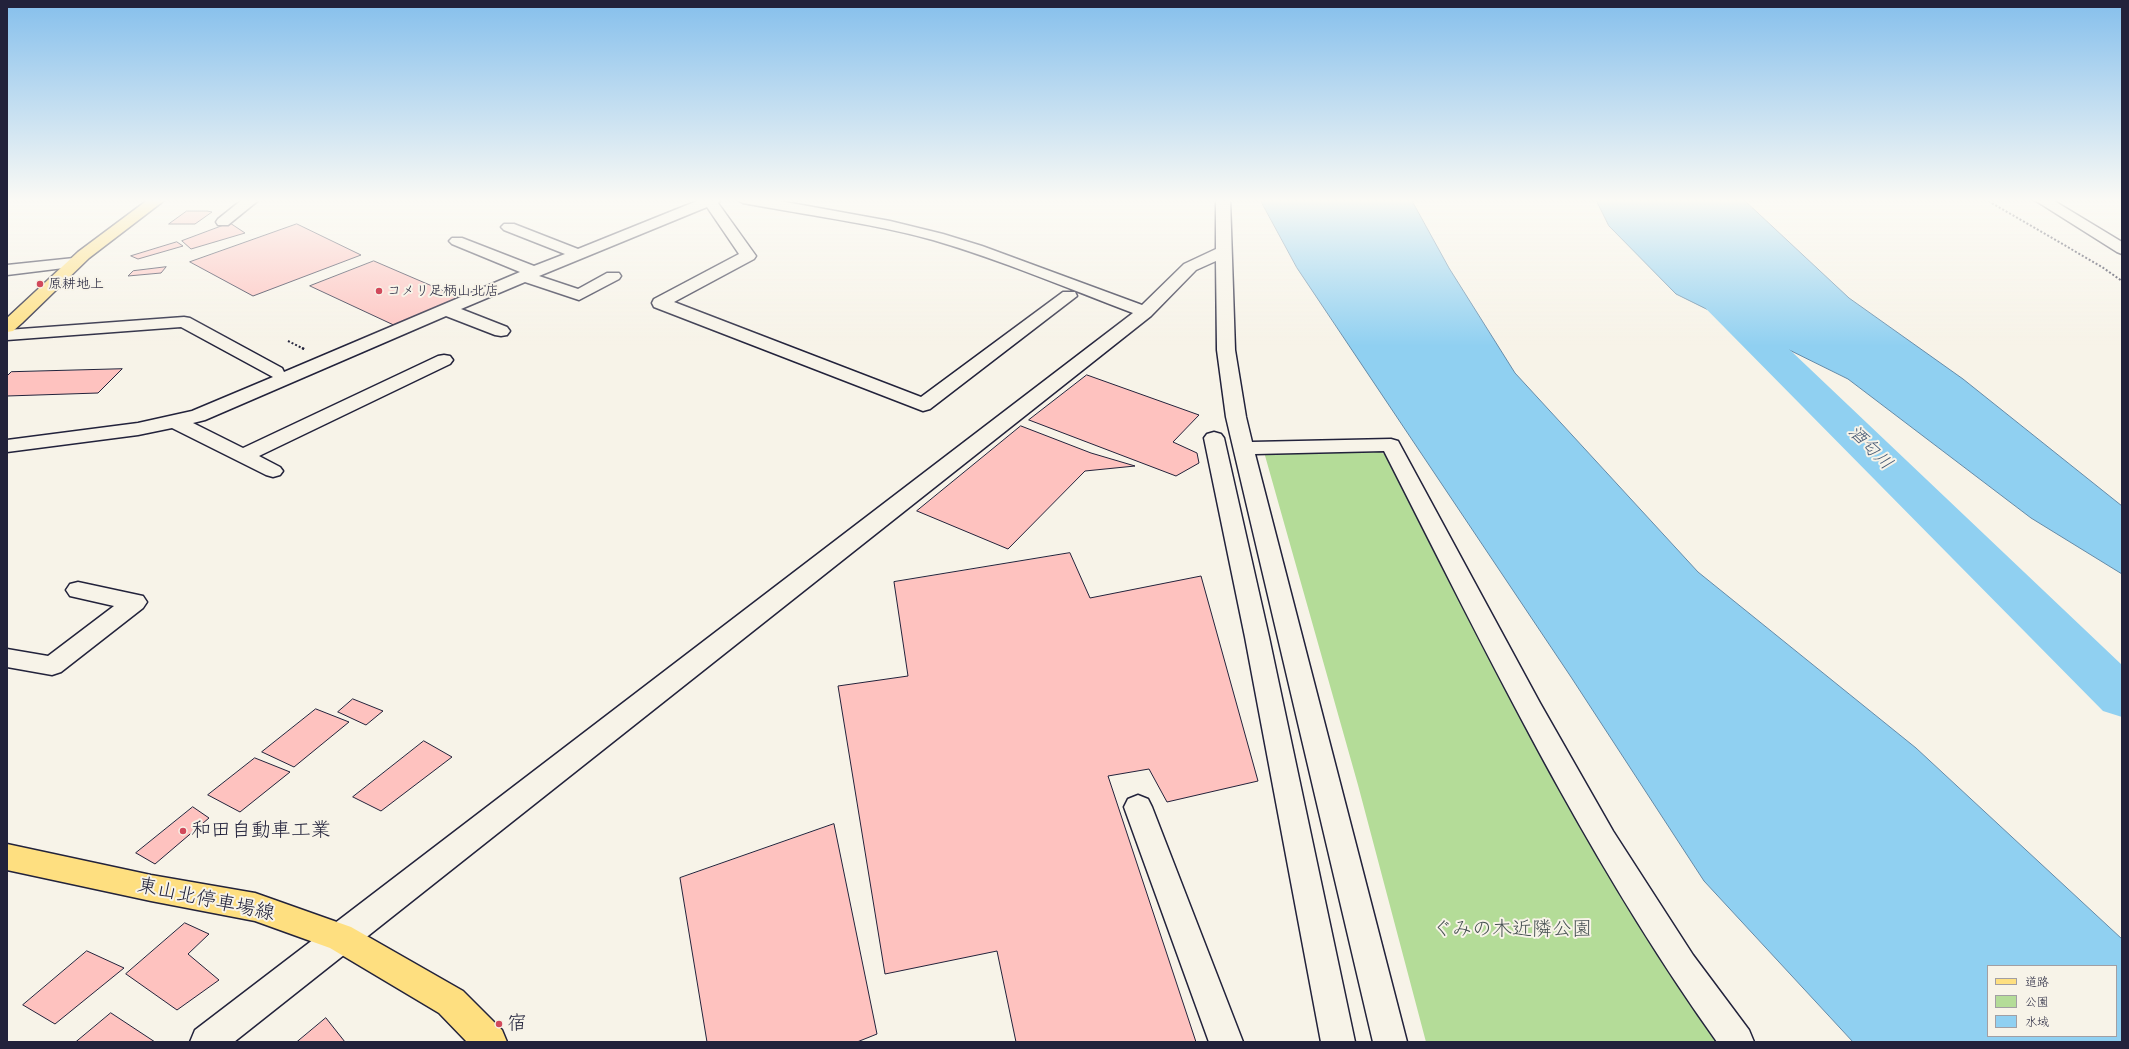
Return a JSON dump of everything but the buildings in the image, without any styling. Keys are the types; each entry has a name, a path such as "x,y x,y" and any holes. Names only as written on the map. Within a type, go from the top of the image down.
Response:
{"main road":[{"path":"7,328 15,315 92,248"},
{"name":"東山北停車場線","path":"7,856 151,888 255,907 340,937 451,1002 490,1042"}],"street":[{"path":"472,248 579,295 613,276"},
{"path":"563,248 578,254"},
{"path":"7,446 176,422 205,413 593,248"},
{"path":"743,248 748,256 660,303 923,406 1069,296"},
{"path":"974,248 1145,312"},
{"path":"1224,248 1226,350 1236,417 1245,448 1390,1042"},
{"path":"207,1042 1145,312 1190,267 1224,251"},
{"path":"7,270 74,263"},
{"path":"447,310 501,331"},
{"path":"7,335 184,322 275,372"},
{"path":"243,456 444,360"},
{"path":"176,422 273,471"},
{"path":"1214,438 1257,637 1338,1042"},
{"path":"1245,448 1391,445 1522,693 1590,815 1682,966 1737,1042"},
{"path":"7,658 52,666 135,602 78,590"},
{"path":"1138,807 1226,1042"}],"path":[{"path":"2069,248 2102,267 2122,281"}],"green space":[{"name":"ぐみの木近隣公園","path":"1372,449 1387,455 1483,648 1721,1042 1426,1042 1358,785 1264,452"}],"water":[{"path":"1286,248 1438,248 1515,373 1698,572 1916,748 2122,939 2122,1042 1853,1042 1704,881 1571,677 1297,268"},
{"path":"1631,248 1795,248 1849,298 1963,379 2122,506 2122,574 2031,518 1848,379 1676,294"}],"waterway":[{"name":"酒匂川","path":"1664,248 2122,697"}],"place":[{"name":"原耕地上","path":"40,284"},
{"name":"コメリ足柄山北店","path":"379,291"},
{"name":"和田自動車工業","path":"183,831"},
{"name":"宿","path":"499,1024"}]}
